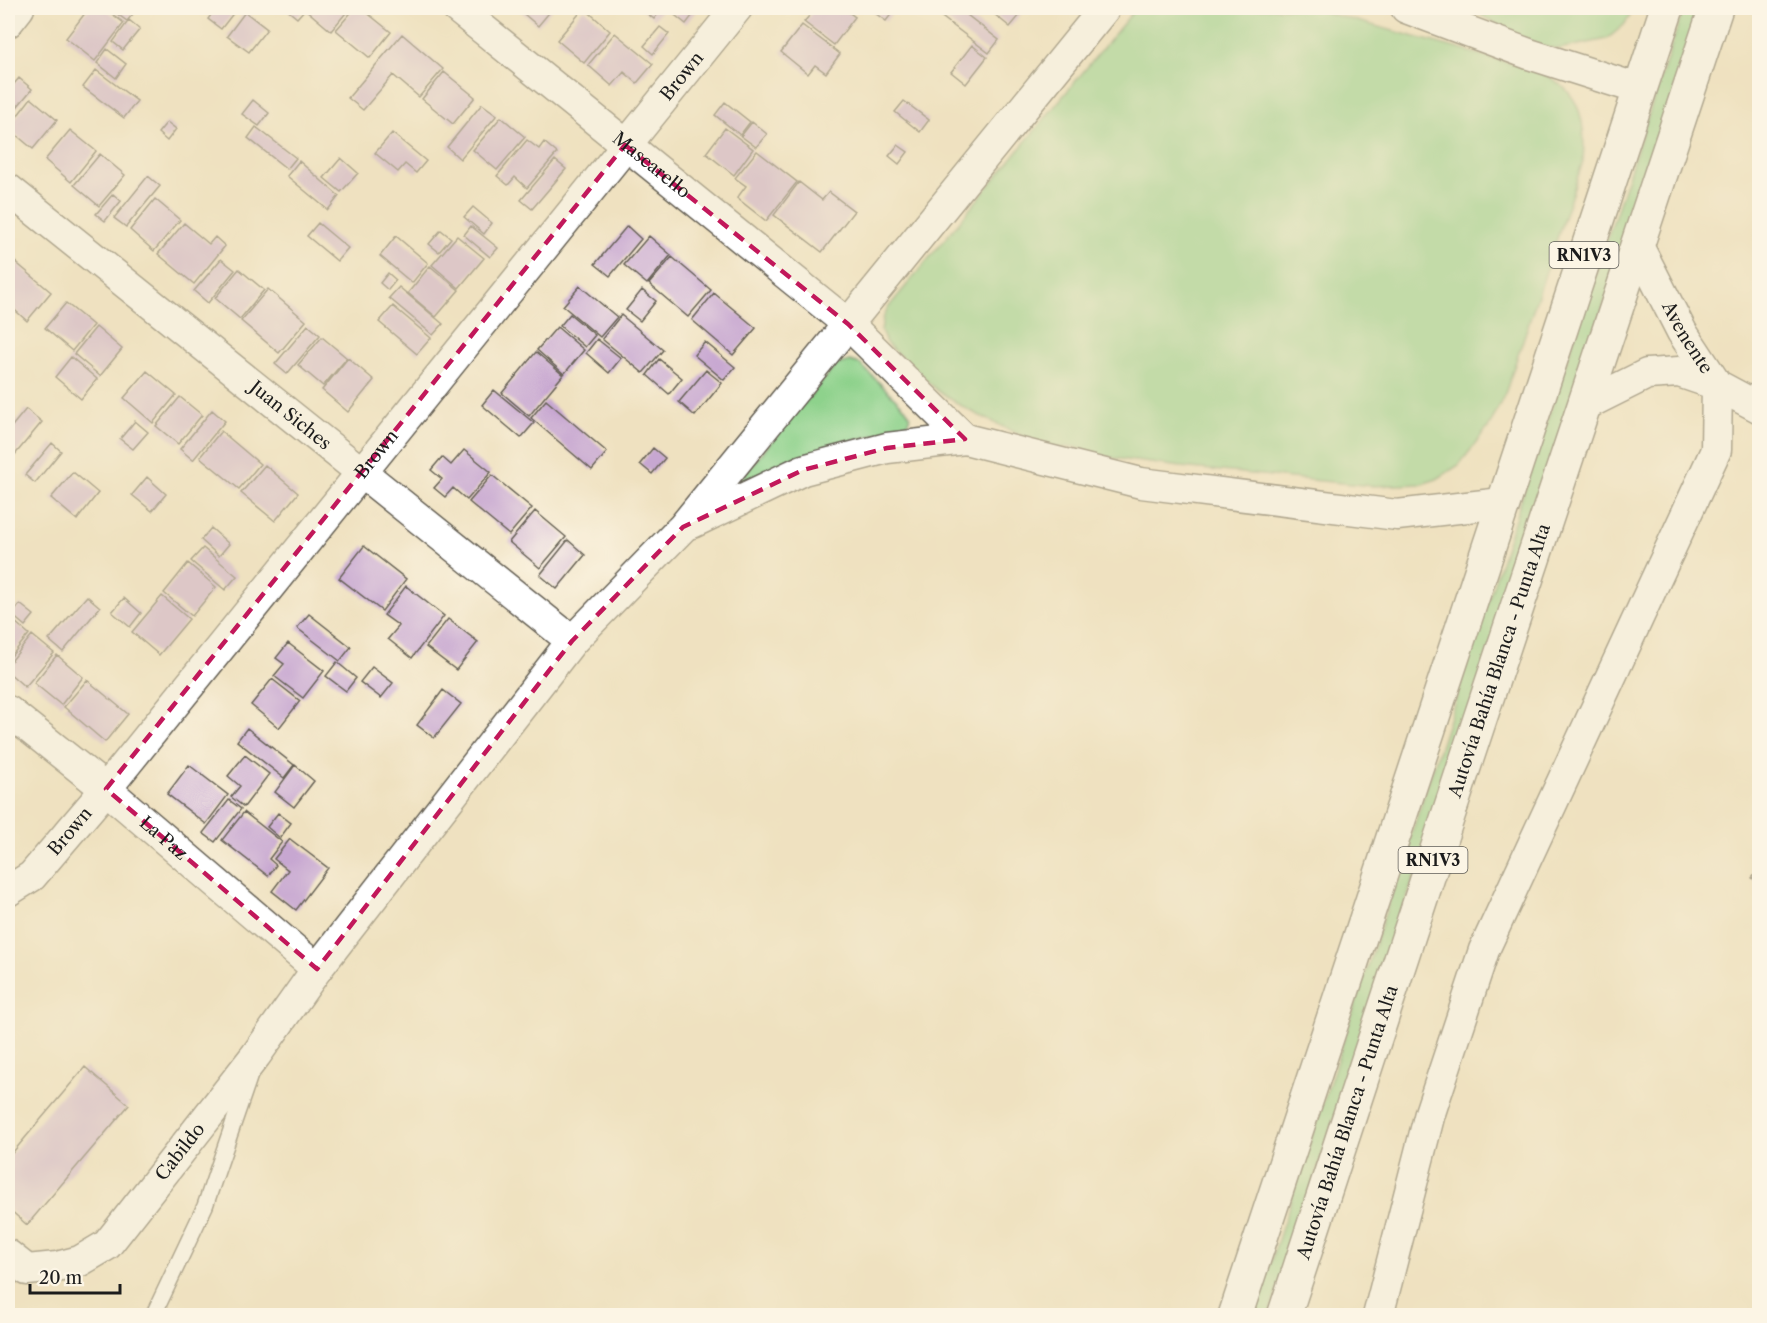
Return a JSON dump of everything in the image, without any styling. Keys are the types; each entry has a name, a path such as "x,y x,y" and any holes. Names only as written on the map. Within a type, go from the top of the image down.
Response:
{"main road":[{"name":"RN1V3","path":"1235,1316 1666,8"},
{"name":"Autovía Bahía Blanca - Punta Alta","path":"1284,1316 1716,8"}],"street":[{"path":"8,22 19,8"},
{"name":"Mascarello","path":"457,8 848,324 964,439"},
{"name":"Brown","path":"8,891 32,876 106,789 737,8"},
{"name":"Cabildo","path":"8,1255 27,1270 57,1267 80,1261 107,1245 256,1055 317,969 572,641 683,527 1105,8"},
{"path":"1406,8 1529,54 1639,89"},
{"name":"Juan Siches","path":"8,189 572,641"},
{"name":"Avenente","path":"1638,246 1682,332 1717,385 1760,408"},
{"path":"1378,1316 1430,1113 1484,950 1716,450 1717,385 1679,372 1647,374 1585,405"},
{"path":"683,527 803,470 887,448 964,439 1141,483 1386,514 1397,515 1502,503"},
{"name":"La Paz","path":"8,711 106,789 317,969"}],"lane":[{"path":"153,1316 205,1206 256,1055"}],"highlighted area":[{"path":"625,145 848,324 965,439 887,448 803,470 683,527 572,641 317,969 106,789"}],"green space":[{"path":"1136,8 1310,8 1532,69 1548,76 1569,93 1581,116 1583,161 1506,391 1490,425 1459,465 1437,479 1422,484 1372,486 1181,467 1097,456 1076,447 1043,446 968,410 939,392 886,343 881,330 887,309"},
{"path":"1468,8 1635,8 1624,25 1607,39 1559,49 1535,46"},
{"path":"1684,8 1702,8 1269,1315 1253,1316 1573,342"},
{"path":"850,361 860,364 906,409 910,416 907,425 824,451 738,485 741,478 836,365"}],"building":[{"path":"89,8 104,8 124,23 95,61 66,38"},
{"path":"109,8 138,8 127,21"},
{"path":"216,8 230,8 235,11 221,29 208,19"},
{"path":"285,8 350,8 331,31 305,9 297,18"},
{"path":"355,8 361,8 391,32 370,58 336,30"},
{"path":"517,8 553,8 538,26"},
{"path":"584,8 610,31 584,63 557,40"},
{"path":"640,8 663,8 654,19"},
{"path":"666,8 692,8 696,11 686,24"},
{"path":"816,8 843,8 855,17 834,45 804,22"},
{"path":"868,8 896,8 886,21"},
{"path":"930,8 958,8 999,40 989,53"},
{"path":"999,8 1026,8 1010,27 994,14"},
{"path":"245,12 267,29 249,52 227,36"},
{"path":"129,20 140,29 123,50 113,42"},
{"path":"802,25 840,54 826,73 815,65 808,74 781,52"},
{"path":"660,27 669,34 653,54 644,46"},
{"path":"615,33 653,64 637,83 624,72 612,86 588,65"},
{"path":"402,34 443,69 419,97 393,75 363,110 348,98"},
{"path":"972,45 987,57 966,84 951,72"},
{"path":"107,49 126,64 116,78 97,63"},
{"path":"96,70 137,101 124,118 83,87"},
{"path":"444,72 475,97 453,124 422,99"},
{"path":"19,78 32,89 8,118 8,91"},
{"path":"31,98 57,120 33,149 8,128"},
{"path":"253,100 269,113 259,126 242,114"},
{"path":"904,101 929,120 920,132 895,112"},
{"path":"725,102 750,122 740,135 715,115"},
{"path":"482,104 497,115 460,159 447,147"},
{"path":"501,117 525,137 497,170 473,150"},
{"path":"167,122 176,129 167,141 158,133"},
{"path":"752,122 767,134 756,147 741,136"},
{"path":"256,127 296,158 287,169 248,138"},
{"path":"725,128 753,149 734,175 706,153"},
{"path":"70,130 96,151 71,182 45,160"},
{"path":"392,133 426,161 416,173 405,164 398,172 375,153"},
{"path":"527,140 539,149 544,142 557,153 527,188 515,177 508,185 497,176"},
{"path":"898,145 908,152 899,164 889,156"},
{"path":"757,151 797,182 766,221 737,198 746,186 735,178"},
{"path":"100,154 125,175 99,206 74,185"},
{"path":"341,158 358,173 341,192 324,178"},
{"path":"555,160 566,169 532,209 521,200"},
{"path":"299,161 339,196 328,210 287,176"},
{"path":"148,176 160,186 126,227 114,218"},
{"path":"799,182 822,200 829,192 854,211 822,252 774,215"},
{"path":"113,194 121,201 105,221 96,214"},
{"path":"155,199 180,220 154,251 130,230"},
{"path":"473,207 492,223 484,234 464,217"},
{"path":"184,223 209,244 215,237 225,246 194,284 158,254"},
{"path":"318,223 348,248 337,261 307,236"},
{"path":"471,226 498,248 490,257 464,235"},
{"path":"627,226 641,239 610,276 595,264"},
{"path":"441,230 451,238 439,252 429,244"},
{"path":"396,236 428,263 412,283 380,256"},
{"path":"457,236 484,258 459,288 432,265"},
{"path":"649,236 671,255 647,284 624,265"},
{"path":"672,257 711,290 688,317 649,284"},
{"path":"221,259 235,270 208,303 194,291"},
{"path":"13,260 51,292 27,321 8,304 8,267"},
{"path":"430,266 459,290 436,317 408,293"},
{"path":"239,269 264,290 240,319 215,298"},
{"path":"388,273 396,280 388,290 380,283"},
{"path":"580,286 617,317 600,337 563,306"},
{"path":"399,287 443,324 433,335 389,298"},
{"path":"268,289 306,321 279,353 241,321"},
{"path":"642,290 656,301 640,321 626,310"},
{"path":"714,293 756,328 733,355 692,320"},
{"path":"66,303 93,325 72,351 45,328"},
{"path":"393,306 431,338 417,354 379,322"},
{"path":"570,314 595,335 585,347 560,326"},
{"path":"621,315 663,350 643,373 602,339"},
{"path":"308,325 320,335 287,374 275,364"},
{"path":"96,327 122,349 100,376 74,354"},
{"path":"557,327 584,350 564,374 537,350"},
{"path":"322,337 347,358 323,386 298,365"},
{"path":"597,339 621,358 609,373 586,353"},
{"path":"705,342 735,367 724,380 694,355"},
{"path":"536,352 563,375 529,416 502,393"},
{"path":"71,357 97,379 81,399 55,377"},
{"path":"348,358 374,380 348,412 322,390"},
{"path":"659,359 682,378 669,394 647,375"},
{"path":"706,370 722,383 695,416 679,402"},
{"path":"147,371 176,395 153,423 124,398"},
{"path":"494,390 534,423 521,438 482,405"},
{"path":"180,397 202,415 178,444 156,426"},
{"path":"546,400 607,452 592,470 531,418"},
{"path":"26,409 42,422 8,463 8,431"},
{"path":"212,410 225,421 193,460 180,449"},
{"path":"135,421 148,432 133,449 120,439"},
{"path":"221,431 260,464 239,489 200,457"},
{"path":"52,443 61,451 35,483 25,475"},
{"path":"653,448 665,458 652,474 640,464"},
{"path":"464,450 491,472 467,500 453,488 445,497 434,488 442,479 431,470 442,457 451,465"},
{"path":"265,465 298,493 275,521 241,493"},
{"path":"73,472 98,493 77,520 51,498"},
{"path":"492,475 532,508 509,535 469,502"},
{"path":"147,477 166,494 152,511 132,495"},
{"path":"535,511 566,537 540,568 509,542"},
{"path":"211,528 229,544 219,556 201,540"},
{"path":"568,540 585,555 557,589 540,575"},
{"path":"364,546 406,579 382,611 339,578"},
{"path":"203,548 237,576 225,590 191,561"},
{"path":"188,563 216,587 192,616 164,593"},
{"path":"406,586 444,616 412,658 388,639 399,626 384,615"},
{"path":"87,596 100,607 63,652 49,640"},
{"path":"162,596 189,619 159,655 132,632"},
{"path":"124,598 141,613 130,627 112,612"},
{"path":"20,604 34,615 25,626 12,615"},
{"path":"309,614 351,647 340,661 297,628"},
{"path":"8,616 29,634 8,660"},
{"path":"448,619 478,642 456,670 426,647"},
{"path":"32,635 54,653 25,687 8,672 8,665"},
{"path":"288,643 324,671 303,698 274,676 284,664 276,658"},
{"path":"57,655 83,677 61,705 34,683"},
{"path":"337,662 356,678 346,691 326,676"},
{"path":"372,667 393,683 381,698 360,682"},
{"path":"272,679 300,701 279,728 251,705"},
{"path":"87,680 128,714 105,742 64,707"},
{"path":"443,690 461,704 434,738 417,725"},
{"path":"247,728 294,765 284,778 237,741"},
{"path":"245,755 269,774 244,807 231,797 240,786 228,776"},
{"path":"189,765 228,795 206,824 167,794"},
{"path":"295,765 314,781 294,807 275,792"},
{"path":"229,800 241,809 215,842 203,833"},
{"path":"244,812 282,842 269,859 276,865 268,876 222,840"},
{"path":"278,813 291,823 280,838 267,827"},
{"path":"290,839 328,868 296,910 272,891 288,870 274,859"},
{"path":"1760,869 1760,884 1752,878"},
{"path":"85,1067 129,1105 27,1225 8,1208 8,1158"}]}
